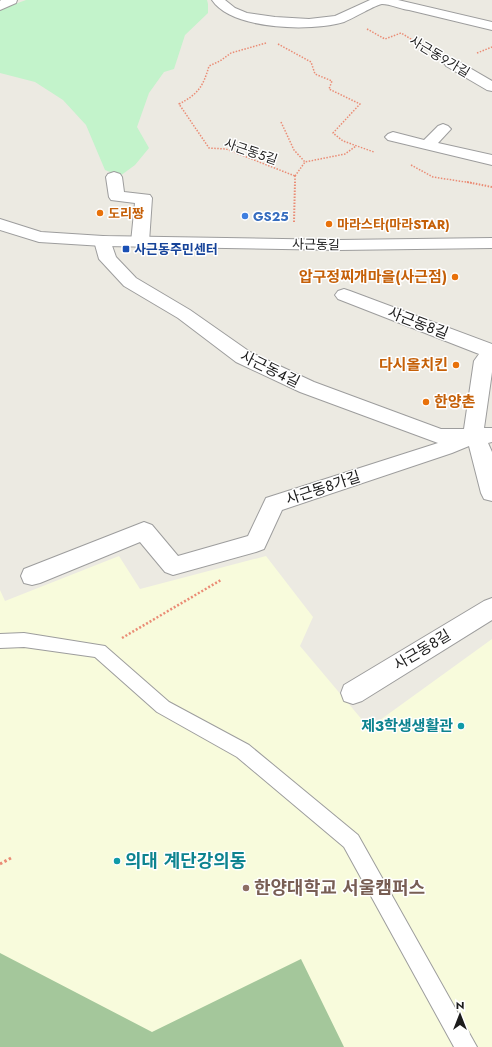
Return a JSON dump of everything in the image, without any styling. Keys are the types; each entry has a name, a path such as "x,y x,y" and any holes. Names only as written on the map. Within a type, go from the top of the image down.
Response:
{"street":[{"path":"218,0 221,5 245,17 290,22 325,23 346,17 381,0 492,26"},
{"name":"사근동9가길","path":"451,63 492,87"},
{"path":"427,146 443,129"},
{"path":"393,138 492,160"},
{"path":"114,177 117,197 144,198 140,242"},
{"name":"사근동길","path":"0,224 39,236 103,241 294,244 492,243"},
{"name":"사근동4길","path":"103,241 108,259 130,282 184,314 243,357 307,387 440,436 482,436"},
{"name":"사근동8길","path":"344,295 492,350 484,360 482,436"},
{"path":"482,436 481,449 492,493"},
{"name":"사근동8가길","path":"32,576 144,531 173,566 256,543 274,504 482,436"},
{"name":"사근동8길","path":"353,693 492,608"}],"lane":[{"path":"0,641 24,640 99,651 163,707 243,751 351,841 466,1047"}],"path":[{"name":"사근동9가길","path":"346,17 385,39 401,33 451,63"},
{"name":"사근동5길","path":"295,176 226,149 209,148 180,104 194,96 203,86 209,66 220,61 230,53 273,41 311,62 315,74 332,81 329,89 360,104 334,134 344,142"},
{"path":"281,122 294,150 305,162"},
{"path":"294,244 295,176 305,162 345,154 356,146"},
{"path":"99,651 222,580"},
{"path":"0,864 11,858"}],"shaded area":[{"name":"한양대학교 서울캠퍼스","path":"119,556 140,589 266,556 313,617 300,646 369,728 492,639 492,1047 0,1047 0,590 5,601"}],"green space":[{"path":"26,0 207,0 208,13 185,35 174,69 164,72 149,93 137,127 149,148 135,165 120,176 105,170 86,125 63,100 35,82 0,73 0,7 4,8"},
{"path":"0,953 152,1032 301,959 344,1047 0,1047"}],"place":[{"name":"도리짱","path":"100,213"},
{"name":"GS25","path":"245,216"},
{"name":"마라스타(마라STAR)","path":"329,224"},
{"name":"사근동주민센터","path":"126,249"},
{"name":"압구정찌개마을(사근점)","path":"455,277"},
{"name":"다시올치킨","path":"456,365"},
{"name":"한양촌","path":"426,402"},
{"name":"제3학생생활관","path":"461,726"},
{"name":"의대 계단강의동","path":"117,861"},
{"name":"한양대학교 서울캠퍼스","path":"246,888"}]}
